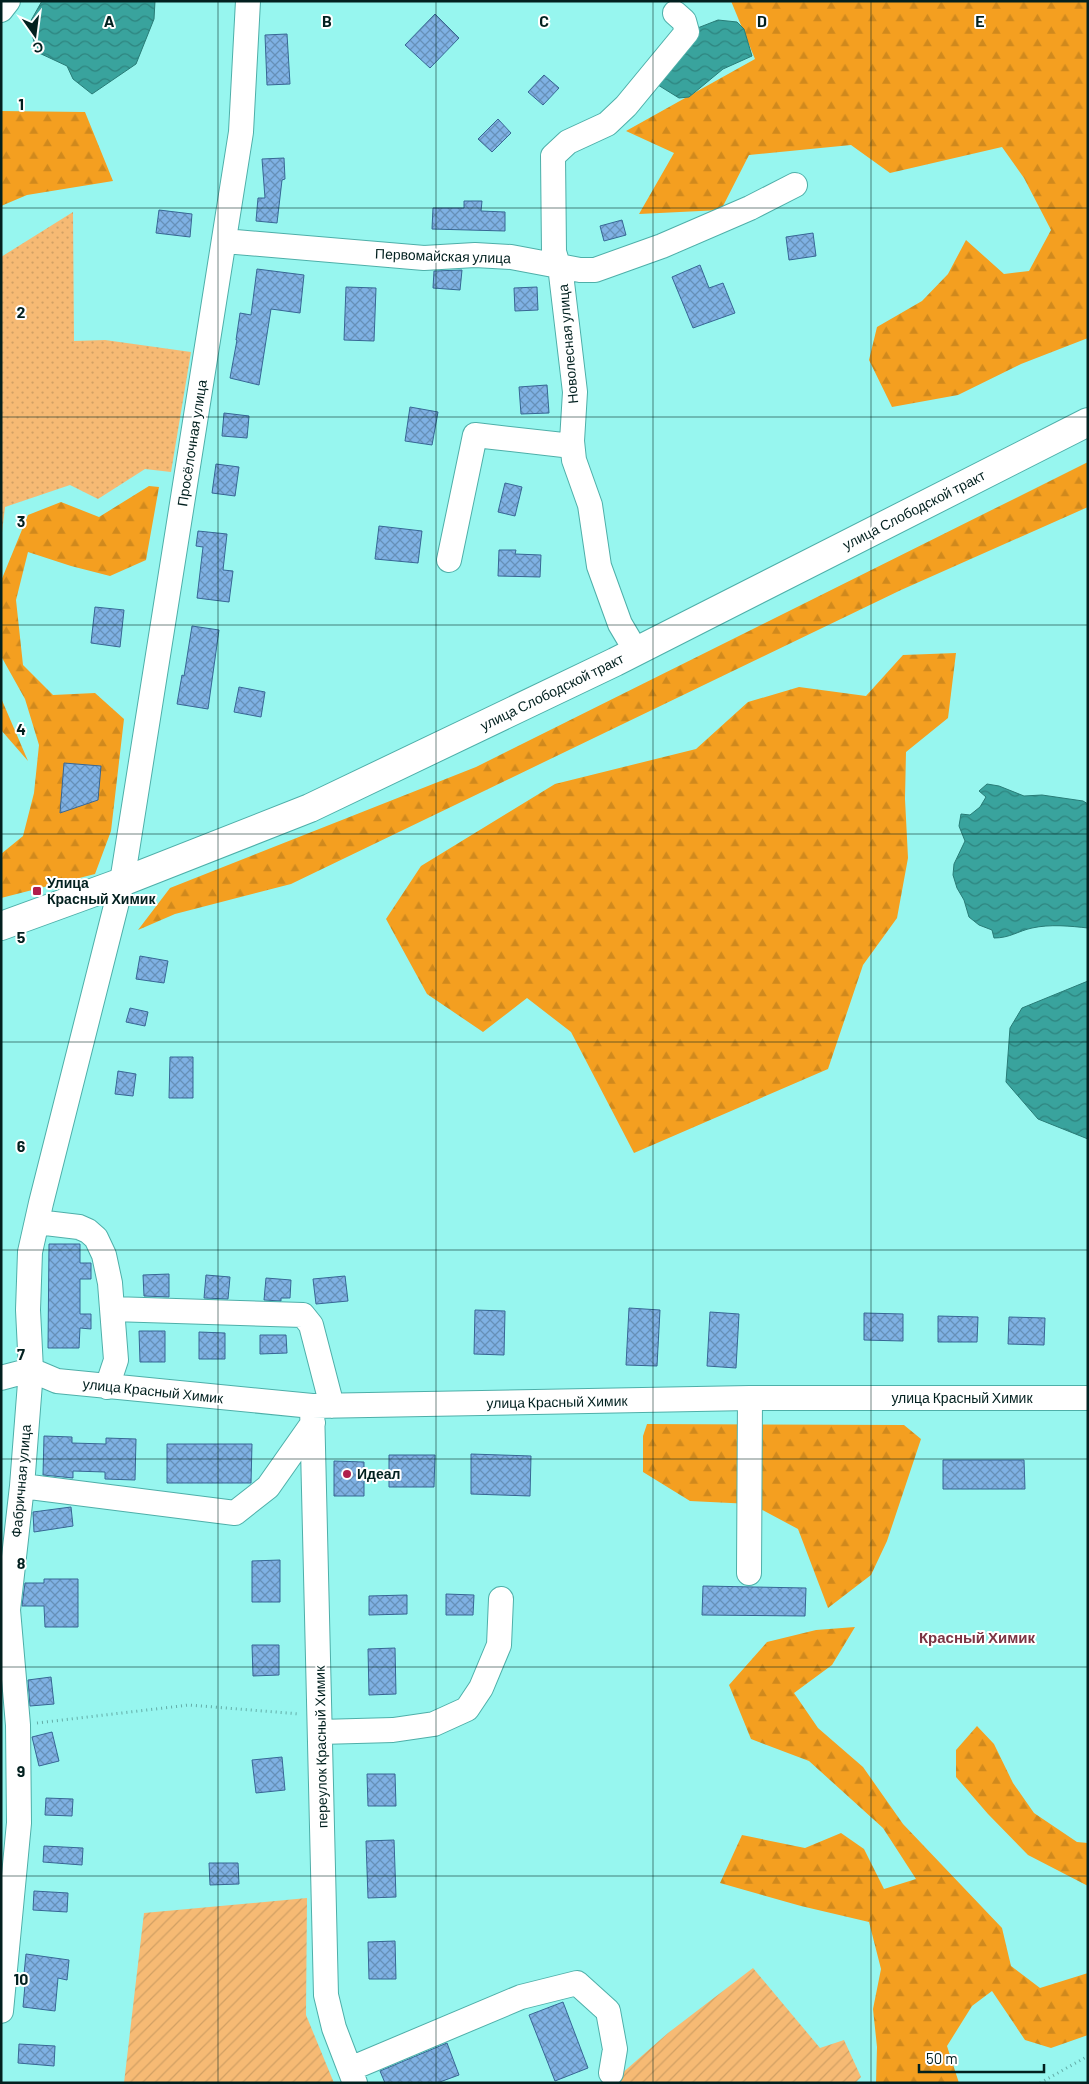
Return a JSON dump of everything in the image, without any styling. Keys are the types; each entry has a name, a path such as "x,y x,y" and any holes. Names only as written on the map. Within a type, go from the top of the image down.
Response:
{"main road":[{"name":"улица Слободской тракт","path":"1,926 122,882 310,808 636,651 1088,422"}],"street":[{"path":"1,10 8,1"},
{"name":"Просёлочная улица","path":"37,1222 122,882 241,132 248,1"},
{"name":"Новолесная улица","path":"636,651 620,624 599,566 590,505 578,474 572,446 575,392 561,274 554,252 553,156 568,142 607,124 626,106 686,32 684,21 675,13"},
{"name":"Первомайская улица","path":"224,241 424,258 474,255 511,257 580,270 595,270 607,267 750,208 795,185"},
{"path":"449,560 475,435 572,446"},
{"path":"37,1222 79,1226 96,1238 104,1255 110,1283 116,1360 107,1387"},
{"name":"Фабричная улица","path":"1,2011 8,1876 19,1823 18,1725 8,1610 22,1486 30,1370 28,1310 30,1252 37,1222"},
{"name":"переулок Красный Химик","path":"112,1309 299,1314 306,1316 311,1326 319,1412 320,1724 326,1994 334,2028 352,2076"},
{"path":"1,1378 30,1370"},
{"name":"улица Красный Химик","path":"30,1370 58,1381 319,1412 750,1398 1088,1398"},
{"path":"749,1573 750,1398"},
{"path":"22,1486 235,1514 268,1487 319,1412"},
{"path":"320,1724 393,1730 434,1724 467,1709 481,1688 499,1645 501,1599"},
{"path":"352,2076 521,1997 577,1983 608,2011 615,2049 611,2072"}],"path":[{"path":"18,1725 189,1705 320,1724"},
{"path":"1040,2083 1088,2056"}],"shaded area":[{"path":"73,212 74,341 105,340 191,352 171,472 145,469 98,499 70,485 5,507 1,541 1,257"},
{"path":"307,1898 306,2015 334,2083 124,2083 144,1913"},
{"path":"753,1968 820,2048 844,2040 861,2077 855,2083 619,2083 620,2075 668,2033"}],"green space":[{"path":"731,1 1088,1 1088,338 1021,364 958,395 892,407 869,360 877,327 922,301 948,274 966,240 1004,274 1029,271 1051,230 1024,178 1002,147 890,173 851,145 749,155 721,210 639,214 674,153 626,131 755,59"},
{"path":"1,111 85,112 113,181 27,195 1,206"},
{"path":"1088,462 1088,507 901,590 291,884 175,914 138,930 170,888 476,767"},
{"path":"149,486 159,487 146,560 110,576 28,552 16,600 23,665 53,695 95,693 124,719 111,831 95,874 1,898 1,854 23,836 34,793 39,745 25,699 1,656 1,581 28,515 61,502 99,517"},
{"path":"956,653 948,718 906,752 905,799 908,858 897,918 863,965 828,1069 634,1153 571,1032 527,998 483,1032 427,994 386,919 421,866 555,784 696,749 748,702 799,687 866,696 903,655"},
{"path":"1,698 28,761 1,730"},
{"path":"647,1424 904,1425 921,1439 887,1541 871,1575 828,1608 798,1529 751,1504 690,1501 643,1472 643,1436"},
{"path":"855,1627 832,1665 794,1693 818,1728 863,1767 903,1824 1002,1928 1011,1966 1040,1988 1088,1973 1088,2035 1051,2048 1025,2040 992,1991 972,2006 947,2046 959,2083 876,2083 877,2047 873,2009 881,1969 869,1922 801,1906 720,1883 742,1835 805,1848 841,1833 864,1849 884,1889 916,1879 883,1828 809,1761 751,1739 729,1685 767,1642 816,1630"},
{"path":"977,1726 994,1744 1013,1783 1034,1813 1077,1842 1088,1843 1088,1886 1028,1855 988,1814 956,1777 956,1750"}],"water":[{"path":"42,1 155,1 154,19 136,64 92,94 73,79 67,66 37,52 29,24"},
{"path":"718,20 737,22 744,29 752,56 723,69 689,97 679,98 658,85 695,29"},
{"path":"987,784 999,786 1024,796 1042,795 1083,801 1088,804 1088,928 1046,926 994,938 992,930 979,925 969,917 953,875 954,864 965,841 959,826 961,814 970,815 980,807 986,797 979,791"},
{"path":"1088,981 1088,1139 1038,1119 1006,1082 1010,1028 1022,1008"}],"building":[{"path":"435,14 459,38 430,68 405,45"},
{"path":"287,34 290,84 267,85 265,35"},
{"path":"544,75 559,88 543,105 528,92"},
{"path":"498,119 511,133 492,152 478,139"},
{"path":"284,158 285,179 282,180 277,223 256,221 258,198 265,198 262,159"},
{"path":"464,201 482,201 481,211 505,212 505,231 432,229 433,208 464,208"},
{"path":"159,210 192,214 190,237 156,233"},
{"path":"622,220 626,235 604,241 600,226"},
{"path":"813,233 816,256 789,260 786,237"},
{"path":"700,265 709,288 723,283 735,313 693,328 672,277"},
{"path":"257,269 304,275 300,313 271,309 259,385 230,378 240,313 251,315"},
{"path":"462,270 460,290 433,288 434,271"},
{"path":"346,287 376,288 374,341 344,340"},
{"path":"537,287 538,310 515,311 514,288"},
{"path":"547,385 549,413 521,414 519,387"},
{"path":"410,407 438,412 432,445 405,441"},
{"path":"224,413 249,416 247,438 222,436"},
{"path":"216,464 239,467 235,496 212,493"},
{"path":"505,483 522,487 515,516 498,512"},
{"path":"379,526 422,531 418,563 375,559"},
{"path":"198,531 227,534 223,570 233,571 229,602 197,598 203,547 196,546"},
{"path":"499,550 516,550 515,554 541,555 540,577 498,576"},
{"path":"95,607 124,610 120,647 91,643"},
{"path":"192,626 219,630 208,709 177,704 182,675 184,676"},
{"path":"239,687 265,692 261,717 234,712"},
{"path":"64,763 101,766 98,800 60,813"},
{"path":"140,956 168,961 164,983 136,979"},
{"path":"130,1008 148,1012 145,1026 126,1022"},
{"path":"170,1057 193,1057 193,1098 169,1098"},
{"path":"118,1071 136,1074 133,1096 115,1094"},
{"path":"49,1244 80,1244 80,1263 91,1263 91,1279 80,1279 80,1314 91,1314 91,1329 80,1328 79,1348 48,1348"},
{"path":"169,1274 169,1297 144,1296 143,1275"},
{"path":"206,1275 230,1277 228,1299 204,1298"},
{"path":"345,1276 348,1301 316,1304 313,1279"},
{"path":"266,1278 291,1280 290,1298 281,1298 281,1301 264,1300"},
{"path":"629,1308 660,1310 657,1366 626,1365"},
{"path":"475,1310 505,1311 504,1355 474,1354"},
{"path":"710,1312 739,1314 736,1368 707,1366"},
{"path":"864,1313 903,1314 903,1341 864,1340"},
{"path":"938,1316 978,1317 977,1342 938,1342"},
{"path":"1009,1317 1045,1318 1044,1345 1008,1344"},
{"path":"139,1331 165,1331 165,1362 140,1362"},
{"path":"199,1332 225,1333 225,1359 199,1359"},
{"path":"260,1335 286,1335 287,1353 260,1354"},
{"path":"44,1436 72,1437 72,1443 106,1444 106,1438 136,1439 135,1480 105,1479 105,1472 73,1471 73,1478 43,1475"},
{"path":"167,1444 252,1444 251,1483 167,1483"},
{"path":"471,1454 531,1456 530,1496 471,1494"},
{"path":"389,1455 435,1455 434,1487 389,1487"},
{"path":"943,1460 1024,1460 1025,1489 943,1489"},
{"path":"334,1461 364,1462 364,1496 334,1496"},
{"path":"71,1507 73,1526 34,1532 33,1512"},
{"path":"280,1560 280,1602 252,1602 252,1561"},
{"path":"44,1579 78,1579 78,1627 45,1627 44,1606 22,1606 25,1583 44,1583"},
{"path":"703,1586 806,1588 805,1616 702,1615"},
{"path":"446,1594 474,1595 473,1615 446,1615"},
{"path":"407,1595 407,1614 369,1615 369,1596"},
{"path":"252,1645 279,1645 279,1675 253,1676"},
{"path":"395,1648 396,1694 369,1695 368,1649"},
{"path":"51,1677 54,1704 30,1706 28,1680"},
{"path":"52,1732 59,1761 39,1766 32,1737"},
{"path":"282,1757 285,1790 256,1793 252,1760"},
{"path":"367,1774 395,1774 396,1806 368,1806"},
{"path":"46,1798 73,1799 72,1816 45,1815"},
{"path":"394,1840 396,1897 368,1898 366,1841"},
{"path":"44,1846 83,1848 82,1865 43,1862"},
{"path":"209,1863 238,1863 239,1884 210,1885"},
{"path":"34,1891 68,1893 67,1912 33,1910"},
{"path":"395,1941 396,1979 369,1979 368,1942"},
{"path":"26,1954 69,1960 67,1980 58,1978 55,2011 23,2007"},
{"path":"563,2002 588,2068 555,2081 529,2015"},
{"path":"447,2043 459,2075 437,2083 385,2083 380,2071"},
{"path":"19,2044 55,2046 54,2066 18,2063"}],"place":[{"name":"Улица Красный Химик","path":"37,891"},
{"name":"Идеал","path":"347,1474"}],"district":[{"name":"Красный Химик","path":"977,1638"}]}
